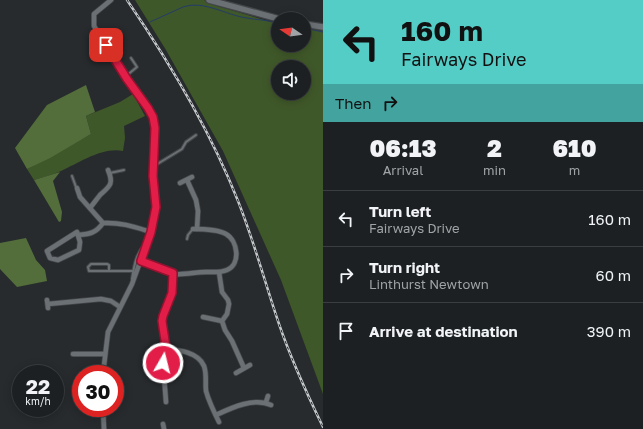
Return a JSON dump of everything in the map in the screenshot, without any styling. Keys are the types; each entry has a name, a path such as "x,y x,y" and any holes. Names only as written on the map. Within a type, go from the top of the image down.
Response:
{"street":[{"path":"104,365 108,332 132,284 141,261 151,232 156,207 153,166 155,133 153,117 94,26 94,14 111,0"},
{"path":"210,0 271,17"},
{"path":"311,25 323,27"},
{"path":"90,208 101,195 108,190 111,180 108,172"},
{"path":"180,183 192,177"},
{"path":"141,261 173,273 219,272 231,267 235,262 235,246 231,237 221,232 195,229 198,211 196,200 187,180"},
{"path":"72,195 77,190 103,223"},
{"path":"78,235 80,242 79,250 58,260 50,258 47,251 77,232 78,235 97,231 103,223 116,222 127,224 151,232"},
{"path":"219,272 222,292 229,304 227,314 222,321"},
{"path":"159,401 166,401 163,363 166,349 162,321 172,293 173,273"},
{"path":"48,304 101,299 111,301 120,307"},
{"path":"208,312 205,318 222,321"},
{"path":"222,321 244,368"},
{"path":"166,349 190,354 201,361 204,366 206,389 209,401 219,422"},
{"path":"73,354 105,354"},
{"path":"236,373 250,365"},
{"path":"266,402 268,396"},
{"path":"216,415 237,405 266,402 271,405"},
{"path":"103,417 104,429"}],"lane":[{"path":"125,76 137,67 131,58"},
{"path":"153,166 182,149 187,141 196,135"},
{"path":"108,172 124,170"},
{"path":"72,176 77,190"},
{"path":"187,239 188,235 195,229"},
{"path":"132,284 133,271 138,254 148,240"},
{"path":"109,271 109,265 107,264 92,264 88,267 88,270 90,271 116,272 133,271"}],"green space":[{"path":"135,0 204,0 214,5 271,22 271,52 311,52 311,30 323,31 323,394 281,280 223,151 166,50"},
{"path":"86,85 95,112 86,116 91,134 50,158 27,169 15,148 47,105"},
{"path":"133,94 145,116 124,126 125,138 123,151 115,150 99,153 58,172 34,180 27,169 91,134 86,116 120,102"},
{"path":"60,172 53,181 62,212 61,221 59,222 34,180"},
{"path":"26,238 36,260 45,270 47,281 17,287 0,269 0,243"}],"waterway":[{"path":"150,22 183,7 191,5 199,5 251,19 271,21"},
{"path":"311,29 323,32"}],"railway":[{"path":"127,0 174,73 215,148 249,231 284,337 323,427"}],"route":[{"path":"106,45 127,79 148,108 153,117 155,128 153,176 156,207 151,232 141,261 173,273 171,299 166,308 162,321 166,347 163,363"}]}
